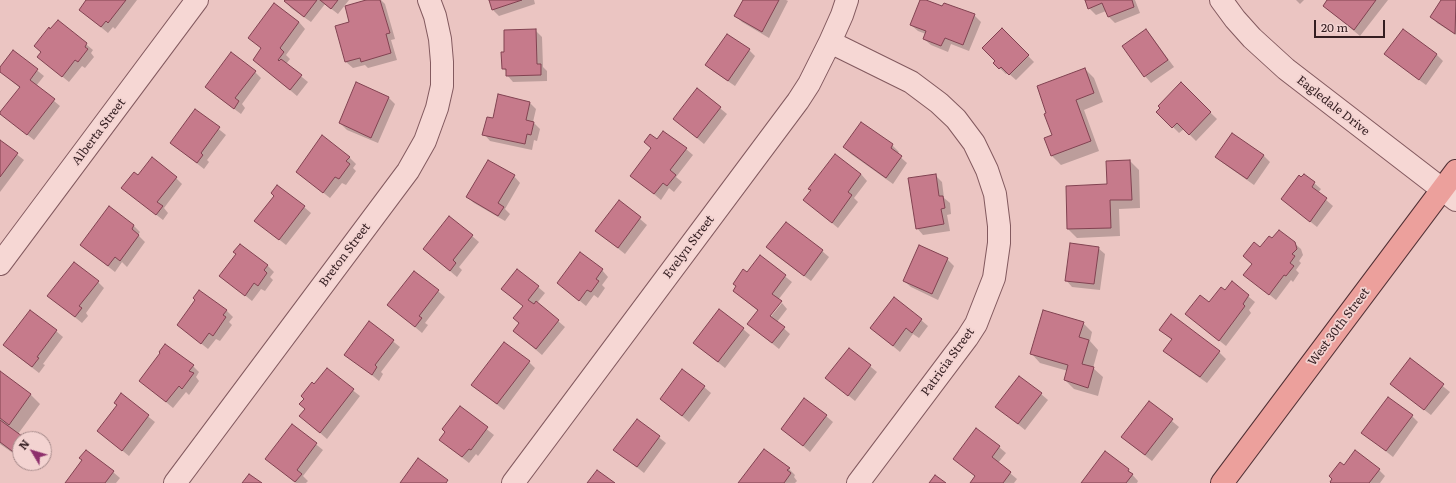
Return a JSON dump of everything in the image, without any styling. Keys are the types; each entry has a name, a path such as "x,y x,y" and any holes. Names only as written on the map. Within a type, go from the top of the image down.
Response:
{"main road":[{"name":"West 30th Street","path":"1222,483 1449,195 1456,170"}],"street":[{"name":"Alberta Street","path":"0,264 197,0"},
{"name":"Breton Street","path":"175,483 408,171 425,141 437,108 442,86 440,39 435,16 429,0"},
{"name":"Evelyn Street","path":"513,483 798,101 809,84 830,42 847,0"},
{"name":"Eagledale Drive","path":"1221,0 1252,38 1281,65 1449,195"},
{"name":"Patricia Street","path":"830,42 910,82 927,93 945,108 956,119 974,143 989,176 998,210 999,243 997,262 991,288 976,324 858,483"}],"building":[{"path":"86,0 126,0 108,23 106,21 101,27 79,10"},
{"path":"317,0 304,17 284,1"},
{"path":"320,0 338,0 331,9"},
{"path":"366,0 380,0 390,33 386,34 391,53 361,62 360,58 345,62 335,26 349,22 345,6"},
{"path":"489,0 522,0 492,10"},
{"path":"743,0 779,0 762,32 734,16"},
{"path":"920,0 926,0 942,6 944,3 975,14 963,45 945,38 941,46 923,39 926,31 910,25"},
{"path":"1085,0 1132,0 1134,7 1108,17 1102,3 1088,9"},
{"path":"1327,0 1376,0 1354,30 1323,6"},
{"path":"1441,0 1456,0 1455,34 1430,17"},
{"path":"274,3 299,22 280,48 284,52 278,60 279,61 281,59 302,75 290,90 253,60 261,48 248,38"},
{"path":"58,20 87,43 85,47 88,49 78,62 75,60 62,77 37,57 41,52 34,46 49,27 50,29"},
{"path":"1002,28 1029,55 1009,75 1001,67 999,69 993,63 995,61 982,48"},
{"path":"536,29 537,64 541,64 541,75 506,76 506,69 502,69 501,52 504,52 504,30"},
{"path":"1146,29 1168,60 1144,77 1122,46"},
{"path":"1403,29 1437,54 1419,80 1384,54"},
{"path":"727,34 750,49 728,81 705,65"},
{"path":"13,50 38,69 30,80 55,99 27,135 0,114 20,87 0,72 0,67"},
{"path":"231,52 256,71 235,98 239,101 234,109 205,87"},
{"path":"1085,68 1094,93 1076,100 1091,141 1051,156 1044,138 1052,135 1044,114 1046,113 1037,86"},
{"path":"356,82 389,97 371,138 339,123"},
{"path":"1181,82 1211,112 1189,135 1177,123 1172,128 1156,112 1160,108 1158,106"},
{"path":"697,88 721,107 697,138 673,119"},
{"path":"498,94 530,102 526,120 534,122 531,135 527,134 525,144 482,135 487,117 493,118"},
{"path":"195,109 220,127 201,153 203,155 197,163 170,143"},
{"path":"861,122 893,144 891,148 902,156 886,178 843,147"},
{"path":"663,131 687,148 670,170 676,175 667,186 663,183 654,194 630,176 651,148 644,142 650,134 657,139"},
{"path":"1232,133 1264,155 1247,179 1215,157"},
{"path":"322,135 350,157 346,161 350,164 339,179 335,177 323,193 296,172"},
{"path":"0,140 18,153 0,177"},
{"path":"835,154 861,174 848,192 852,195 832,223 803,200 811,190 808,189"},
{"path":"152,157 177,177 157,202 163,206 156,215 121,188 134,172 138,175"},
{"path":"488,160 515,175 498,203 504,207 498,216 466,197"},
{"path":"1130,160 1132,200 1110,200 1111,228 1067,229 1066,186 1107,184 1106,161"},
{"path":"936,174 939,196 943,196 945,208 941,209 944,224 916,229 908,178"},
{"path":"1304,174 1315,182 1312,187 1327,198 1310,222 1281,199 1299,175 1301,177"},
{"path":"277,185 305,206 279,240 254,221 274,196 271,193"},
{"path":"619,200 641,217 618,248 595,231"},
{"path":"109,206 134,225 132,229 139,235 120,261 115,257 108,266 80,245"},
{"path":"449,216 473,235 453,260 456,263 450,271 423,249"},
{"path":"786,222 823,250 804,276 766,247"},
{"path":"1279,230 1295,242 1297,249 1292,254 1295,256 1290,263 1294,266 1286,276 1284,275 1269,295 1243,275 1252,264 1243,256 1254,242 1260,247 1269,236 1272,238"},
{"path":"1070,243 1099,247 1094,284 1065,281"},
{"path":"240,244 268,265 264,270 267,273 258,286 254,283 245,296 219,276 236,254 233,252"},
{"path":"919,245 948,258 932,294 903,281"},
{"path":"580,252 603,269 596,279 599,281 591,292 587,290 579,301 557,283"},
{"path":"760,255 786,275 772,294 782,301 770,316 785,327 772,343 747,324 758,310 733,291 736,286 733,284 743,269 747,272"},
{"path":"74,262 99,281 79,306 82,308 75,317 47,296"},
{"path":"517,269 539,286 528,300 534,304 536,301 559,320 536,349 513,331 519,323 513,318 523,306 501,289"},
{"path":"414,271 439,290 419,316 422,318 415,327 387,305"},
{"path":"1232,281 1249,295 1243,304 1245,306 1219,341 1185,314 1200,295 1209,302 1221,287 1225,290"},
{"path":"199,290 227,310 223,315 226,317 213,336 209,333 201,344 177,325 195,300 193,298"},
{"path":"894,297 922,319 912,333 906,328 893,346 870,328"},
{"path":"719,309 744,328 718,362 693,343"},
{"path":"30,310 57,330 37,357 39,358 32,367 3,345"},
{"path":"1043,310 1084,322 1079,337 1089,340 1082,364 1094,367 1088,388 1064,380 1068,365 1030,354"},
{"path":"1171,314 1220,351 1200,377 1163,351 1172,339 1159,330"},
{"path":"369,321 394,340 375,365 377,367 372,375 344,355"},
{"path":"504,342 530,361 497,404 471,385"},
{"path":"165,344 194,365 189,371 194,373 182,389 179,386 166,402 139,381"},
{"path":"849,348 871,365 848,396 825,378"},
{"path":"1410,358 1444,384 1424,410 1390,384"},
{"path":"327,368 354,389 320,433 299,416 305,409 299,404 304,399 301,396 312,382 314,384"},
{"path":"682,369 705,386 682,416 660,399"},
{"path":"0,371 31,394 9,425 0,418"},
{"path":"1019,376 1042,393 1018,424 995,407"},
{"path":"121,393 149,415 122,451 97,431 117,405 114,403"},
{"path":"1388,397 1413,415 1386,451 1361,433"},
{"path":"804,398 827,415 803,446 781,429"},
{"path":"1149,401 1173,419 1145,455 1121,437"},
{"path":"460,406 488,427 471,450 469,449 462,457 439,440 445,432 442,429"},
{"path":"637,419 660,436 637,467 613,450"},
{"path":"0,420 15,431 12,431 12,451 0,442"},
{"path":"292,424 317,443 297,470 302,474 295,482 265,459"},
{"path":"976,428 1000,446 992,457 1011,472 1003,483 970,483 975,476 953,459"},
{"path":"764,449 790,468 787,470 791,473 784,483 738,483"},
{"path":"86,450 114,471 105,483 65,483 82,460 79,458"},
{"path":"1355,450 1380,469 1369,483 1331,483 1330,482 1332,479 1329,476 1340,462 1344,465"},
{"path":"1105,451 1129,469 1128,471 1133,474 1126,483 1081,483"},
{"path":"418,458 448,480 446,483 400,483"},
{"path":"597,470 615,483 587,483"},
{"path":"249,474 262,483 242,483"},
{"path":"935,475 946,483 929,483"}]}
